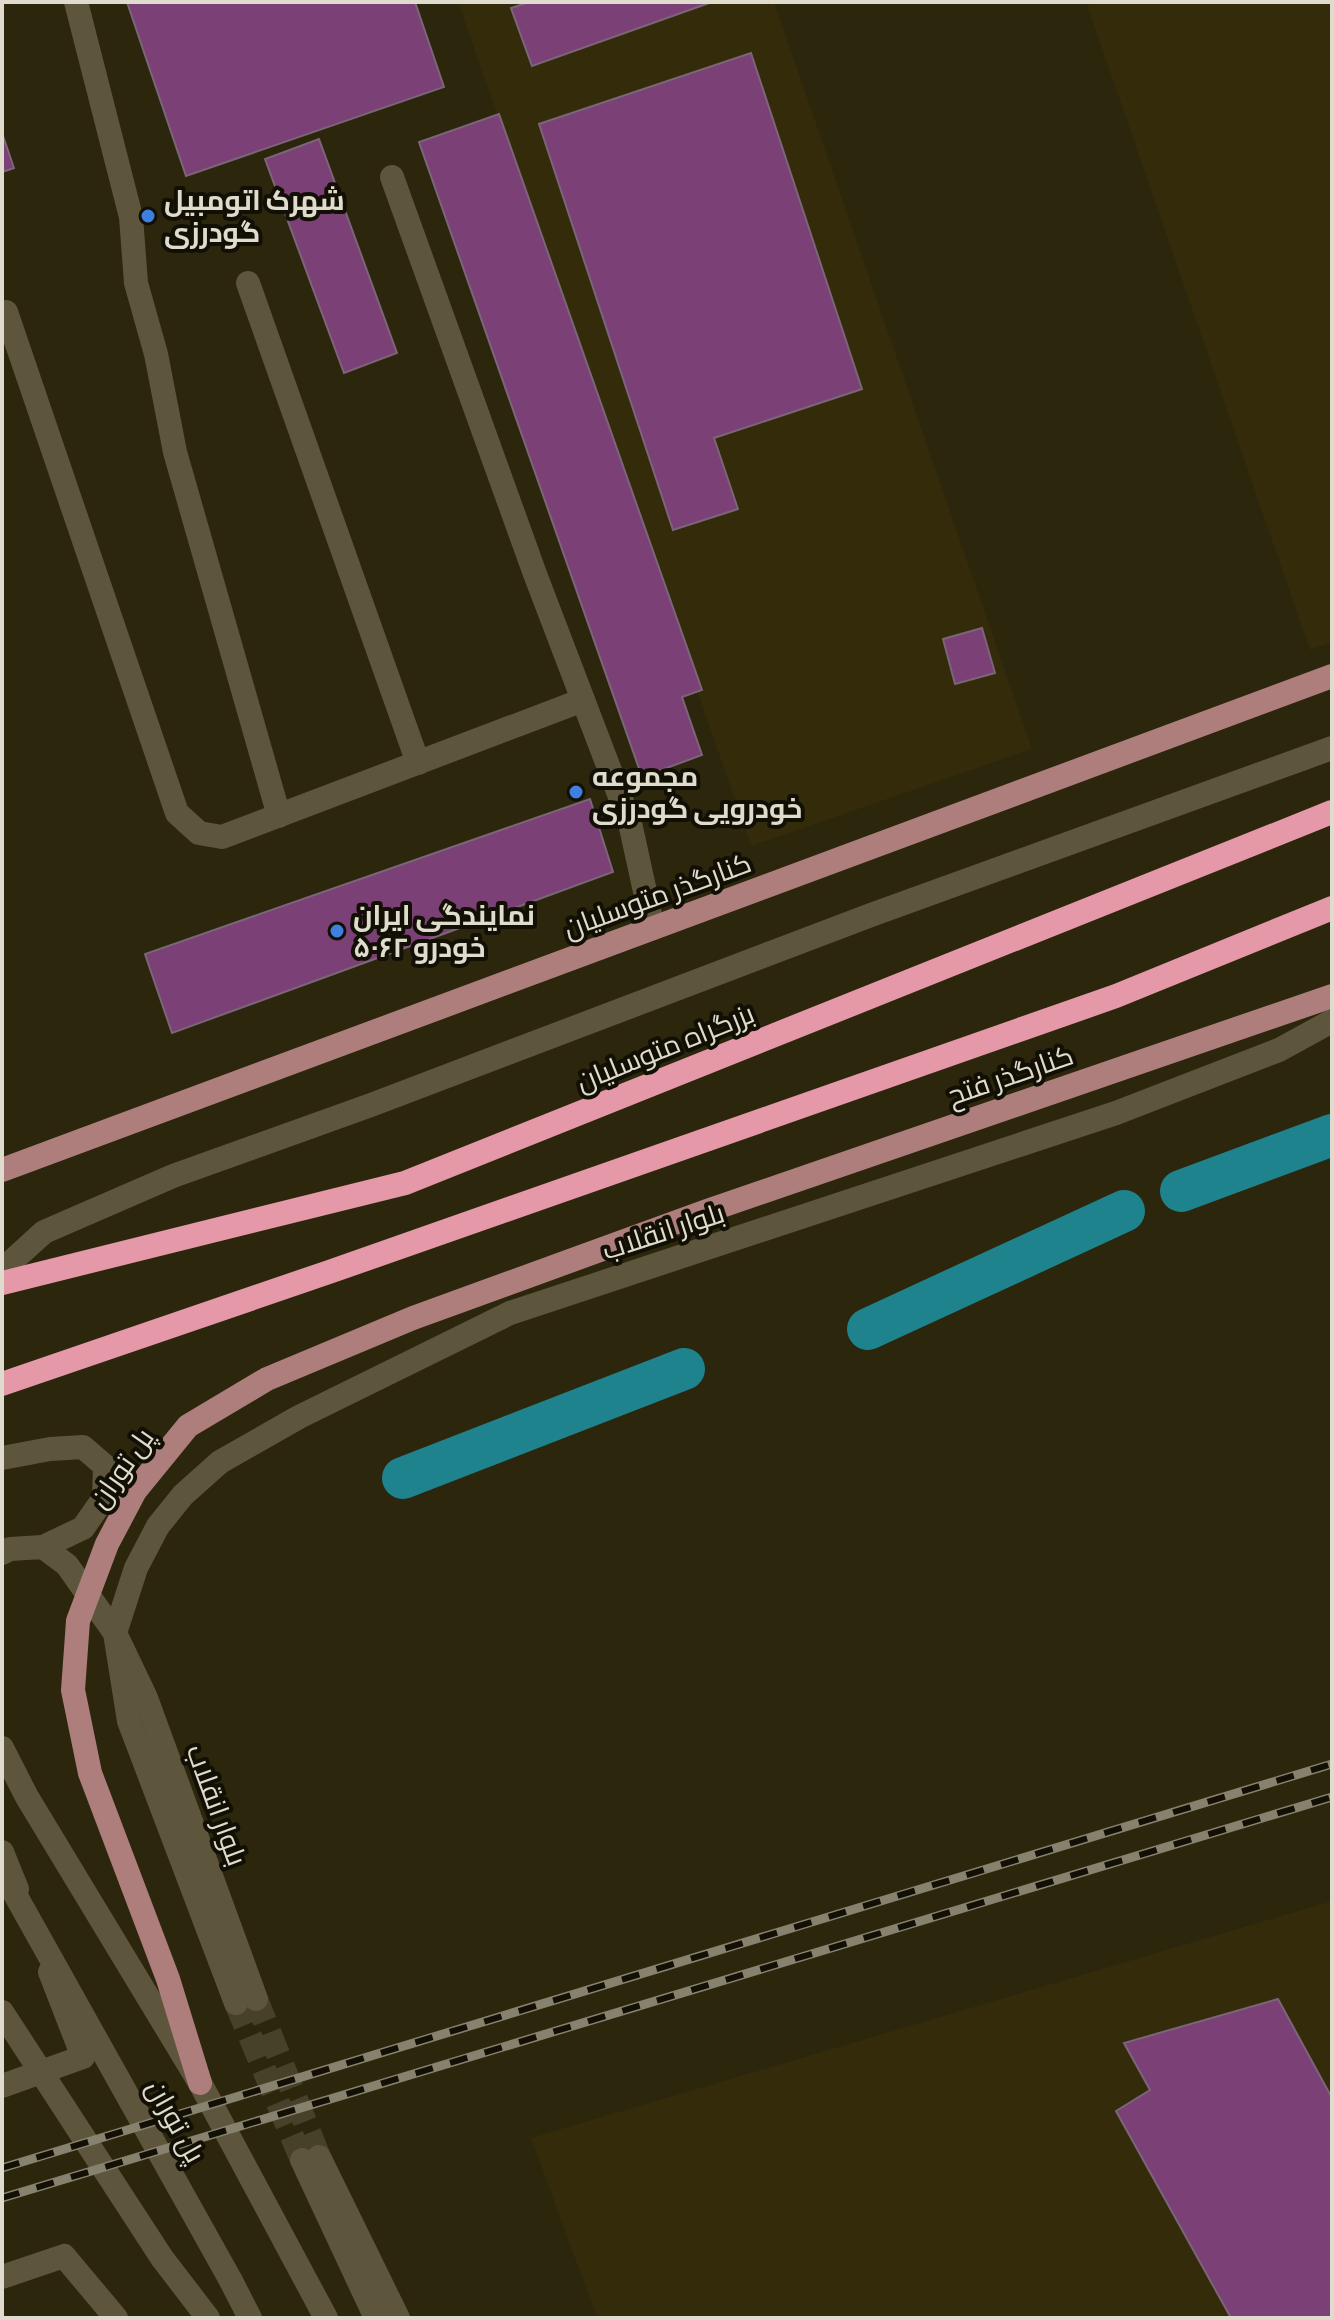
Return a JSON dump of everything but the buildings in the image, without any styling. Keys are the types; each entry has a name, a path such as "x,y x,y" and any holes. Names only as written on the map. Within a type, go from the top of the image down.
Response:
{"highway":[{"name":"بزرگراه متوسلیان","path":"2,1283 405,1183 1332,812"},
{"path":"2,1384 1086,1006 1332,908"}],"main road":[{"name":"کنارگذر متوسلیان","path":"2,1170 1332,676"},
{"name":"کنارگذر فتح","path":"707,1211 1332,996"},
{"name":"پل توران","path":"200,2083 168,1979 90,1773 73,1690 78,1621 107,1544 135,1491 188,1426 267,1379 413,1318 707,1211"}],"street":[{"path":"76,2 131,217 136,283 156,354 175,452 279,816"},
{"path":"392,177 529,559 630,823 653,928"},
{"path":"248,283 418,763"},
{"path":"6,312 177,813 199,833 222,837 583,700"},
{"path":"2,1270 44,1232 173,1176 371,1105 871,915 1332,748"},
{"name":"بلوار انقلاب","path":"115,1633 136,1568 158,1526 183,1495 220,1462 299,1417 510,1313 1116,1113 1279,1050 1332,1021"},
{"path":"2,1458 50,1449 83,1447 105,1466 104,1498 83,1528 43,1547 10,1549 2,1553"},
{"name":"بلوار انقلاب","path":"43,1547 67,1565 115,1633 146,1698 246,2001"},
{"name":"پل توران","path":"2,1748 27,1797 200,2083 326,2318"},
{"path":"2,1852 83,2057 2,2086"},
{"name":"پل توران","path":"2,1871 250,2318"},
{"path":"2,2012 162,2258 208,2318"},
{"path":"376,2318 310,2159 398,2318"},
{"path":"2,2277 64,2256 116,2318"}],"shaded area":[{"path":"458,2 774,2 1032,749 751,846"},
{"path":"1086,2 1332,2 1332,642 1310,650"},
{"path":"1332,1901 1332,2318 597,2318 531,2138"}],"waterway":[{"path":"1181,1191 1332,1135"},
{"path":"868,1329 1124,1211"},
{"path":"403,1478 684,1369"}],"tunnel":[{"path":"256,1999 319,2157"},
{"path":"236,2003 302,2160"}],"railway":[{"path":"2,2168 1332,1764"},
{"path":"2,2198 1332,1797"}],"place":[{"name":"شهرک اتومبیل گودرزی","path":"148,216"},
{"name":"مجموعه خودرویی گودرزی","path":"576,792"},
{"name":"نمایندگی ایران خودرو ۵۰۶۲","path":"337,931"}]}
